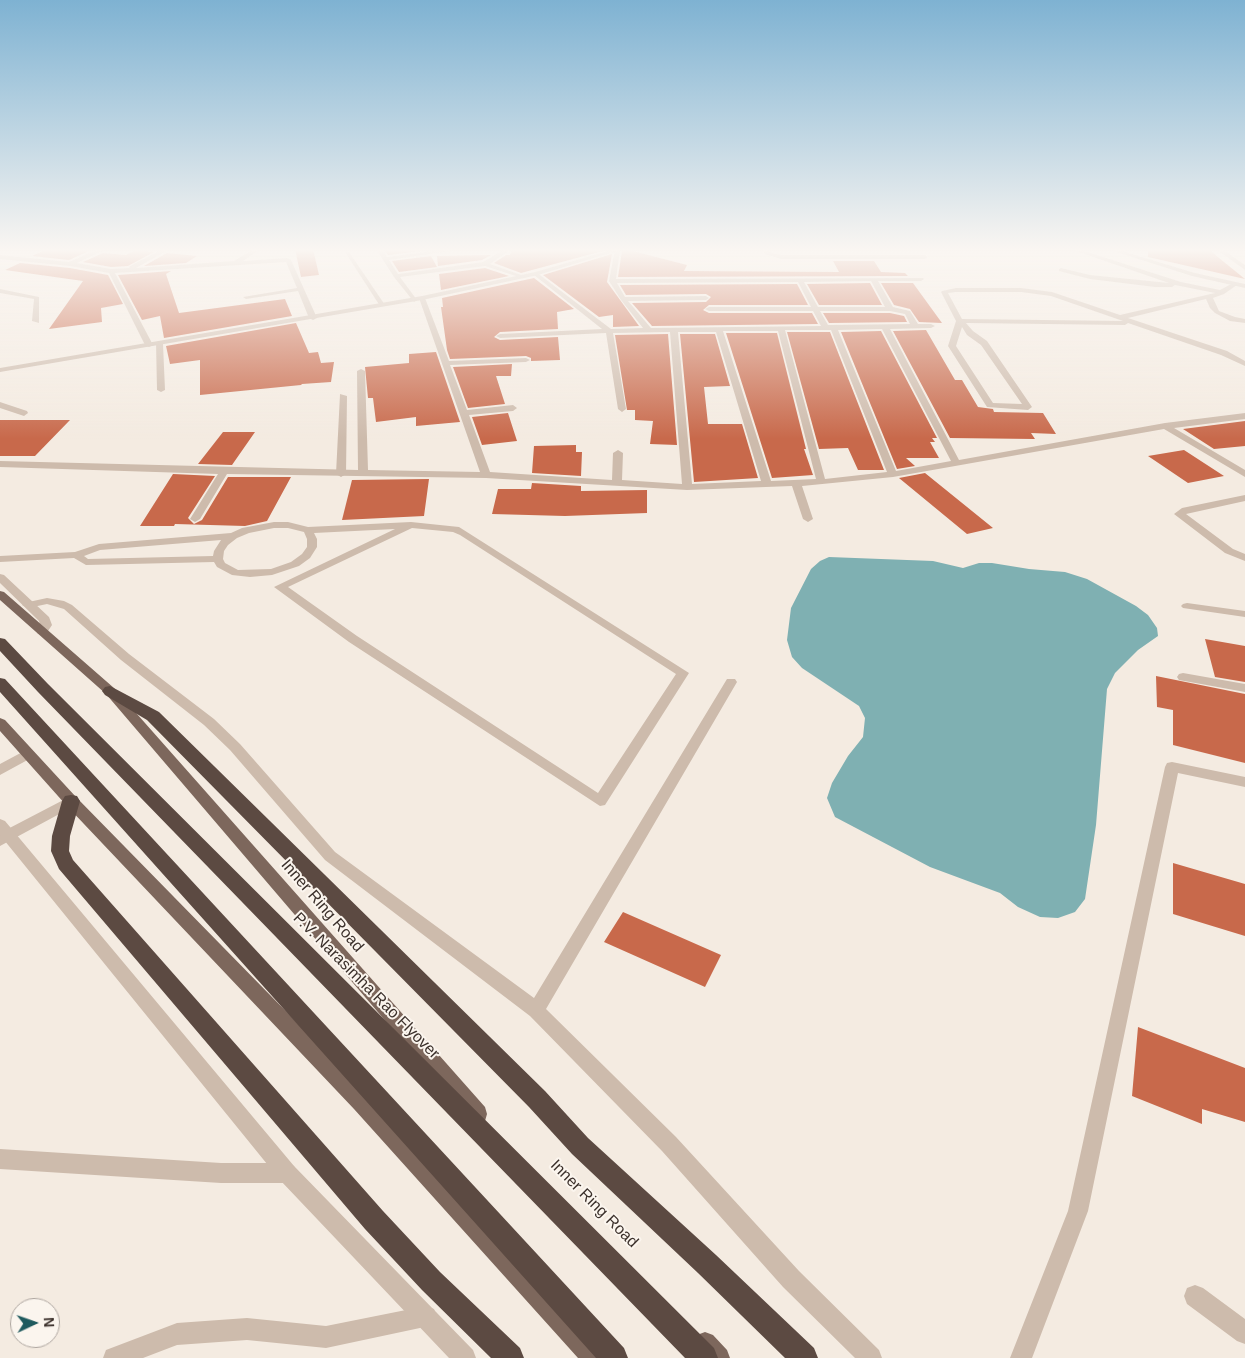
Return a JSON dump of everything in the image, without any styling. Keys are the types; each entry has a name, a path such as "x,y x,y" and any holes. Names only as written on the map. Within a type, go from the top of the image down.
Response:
{"highway":[{"name":"P.V. Narasimha Rao Flyover","path":"0,642 43,688 704,1358"},
{"path":"0,683 614,1358"},
{"path":"110,691 153,716 537,1099 580,1146 708,1264 804,1358"},
{"path":"71,801 61,836 60,851 64,864 297,1132 425,1274 510,1358"}],"main road":[{"name":"Inner Ring Road","path":"0,594 110,691 473,1109 720,1358"},
{"path":"0,722 71,801 361,1102 593,1358"}],"street":[{"path":"36,312 36,321"},
{"path":"132,312 149,345"},
{"path":"311,312 313,318"},
{"path":"0,370 343,312"},
{"path":"424,312 446,363 486,475"},
{"path":"585,312 609,331 622,409"},
{"path":"634,312 649,332"},
{"path":"710,312 767,484"},
{"path":"500,336 609,331 674,332 713,322 782,312"},
{"path":"817,312 830,328 893,474"},
{"path":"908,312 915,326"},
{"path":"955,312 970,333 984,343 1028,407 990,405 952,346 960,321"},
{"path":"1106,312 1224,353 1245,364"},
{"path":"1122,318 1145,312"},
{"path":"1219,312 1233,319 1245,321"},
{"path":"960,321 1134,323"},
{"path":"713,322 781,329 932,326"},
{"path":"886,327 956,462"},
{"path":"781,329 821,482"},
{"path":"674,332 687,487"},
{"path":"158,344 161,390"},
{"path":"446,363 526,360"},
{"path":"361,371 363,474"},
{"path":"341,474 343,396"},
{"path":"0,405 24,413"},
{"path":"464,413 513,408"},
{"path":"0,464 341,474 486,475 687,487 796,483 893,474 1165,426 1245,416"},
{"path":"1165,426 1245,474"},
{"path":"617,482 618,453"},
{"path":"195,519 224,471"},
{"path":"796,483 808,519"},
{"path":"1245,498 1186,510 1179,514 1229,551 1245,558"},
{"path":"272,572 280,587 353,639 600,801 683,673 464,533 444,527 411,525 308,530 274,525 246,530 233,536 224,543 219,551 218,559 221,564 236,572 250,574 272,572 295,564 306,556 312,548 312,539 308,530"},
{"path":"280,587 411,525"},
{"path":"0,559 76,555 99,547 233,536"},
{"path":"76,555 86,562 218,559"},
{"path":"0,577 47,622 42,631"},
{"path":"28,605 47,601 60,603 68,607 125,657 209,722 235,746 330,856 536,1010 669,1144 791,1279 871,1358"},
{"path":"1187,606 1245,614"},
{"path":"1183,677 1245,688"},
{"path":"536,1010 731,682"},
{"path":"0,770 28,754"},
{"path":"1020,1358 1078,1211 1172,767 1245,782"},
{"path":"71,801 3,834 287,1173 465,1358"},
{"path":"0,1159 221,1173 287,1173"},
{"path":"1195,1296 1245,1333"},
{"path":"114,1358 177,1334 247,1329 326,1337 426,1317"}],"water":[{"path":"829,557 933,561 963,568 979,563 992,563 1065,572 1087,579 1136,606 1148,615 1157,628 1158,636 1138,650 1115,673 1107,689 1096,825 1085,899 1075,912 1058,918 1040,917 1018,907 1000,893 930,867 835,817 827,798 832,783 848,756 863,737 865,718 859,706 802,668 792,657 787,640 791,608 811,569 820,561"}],"building":[{"path":"61,312 101,312 102,322 49,329"},
{"path":"138,312 291,312 292,316 164,338 160,316 142,320"},
{"path":"442,312 557,312 558,329 500,332 494,337 500,340 558,337 560,360 531,361 531,358 526,356 450,359"},
{"path":"593,312 629,312 639,326 613,327 613,315 599,317"},
{"path":"640,312 812,313 818,324 652,326"},
{"path":"912,312 934,312 942,323 919,322"},
{"path":"823,313 890,313 904,316 907,322 829,323"},
{"path":"296,323 309,353 318,352 321,363 334,362 331,382 200,395 200,360 170,364 166,346"},
{"path":"926,330 955,380 962,380 978,407 993,409 994,412 1043,413 1056,434 1031,433 1035,439 950,438 893,331"},
{"path":"881,331 937,438 932,438 935,442 930,442 939,458 906,458 915,466 897,469 841,332"},
{"path":"787,332 830,332 884,470 858,470 848,448 819,449"},
{"path":"726,333 777,333 806,449 804,449 813,475 772,478"},
{"path":"668,334 677,445 650,444 653,421 635,420 635,410 627,410 615,335"},
{"path":"680,334 715,334 730,386 704,387 708,424 742,424 758,478 694,482"},
{"path":"436,352 460,422 416,426 416,417 376,422 373,398 368,398 365,367 409,363 409,354"},
{"path":"512,364 511,376 496,376 505,404 468,408 453,367"},
{"path":"508,413 517,441 482,445 472,417"},
{"path":"0,420 70,420 35,456 0,456"},
{"path":"1245,421 1245,446 1214,449 1183,429"},
{"path":"223,432 255,432 232,465 198,464"},
{"path":"576,445 576,452 582,452 581,476 532,473 534,446"},
{"path":"1184,450 1224,476 1188,483 1148,456"},
{"path":"925,473 993,528 967,534 899,478"},
{"path":"173,474 215,476 188,518 194,524 202,520 228,477 291,477 267,521 245,526 175,524 174,526 140,526"},
{"path":"429,479 424,516 342,520 352,480"},
{"path":"532,483 581,486 581,491 647,490 647,513 565,516 492,514 498,489 531,489"},
{"path":"1205,639 1245,646 1245,682 1215,677"},
{"path":"1156,676 1245,694 1245,763 1173,745 1173,710 1157,707"},
{"path":"1173,863 1245,884 1245,936 1173,914"},
{"path":"623,912 721,955 705,987 604,942"},
{"path":"1138,1027 1245,1068 1245,1122 1202,1109 1202,1124 1132,1096"}]}
